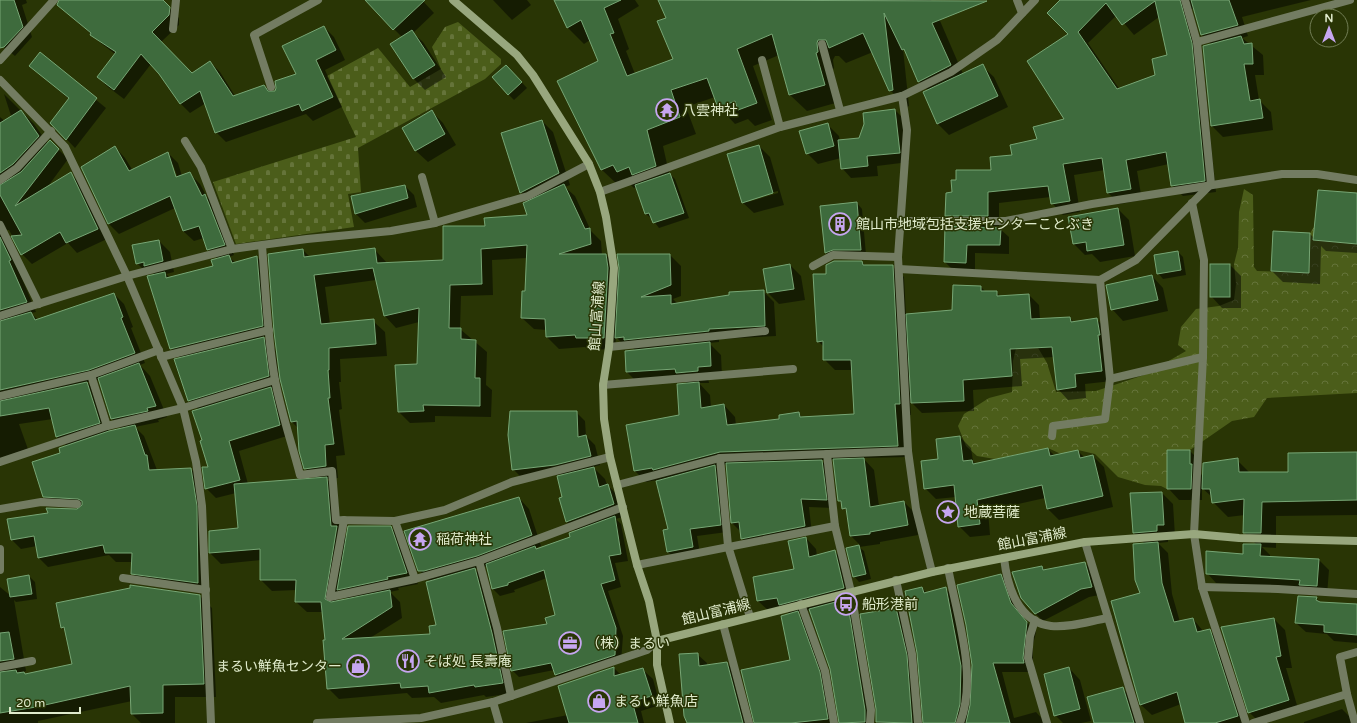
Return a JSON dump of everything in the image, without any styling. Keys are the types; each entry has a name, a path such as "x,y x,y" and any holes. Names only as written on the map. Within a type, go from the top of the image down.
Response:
{"main road":[{"name":"館山富浦線","path":"453,0 517,55 550,99 589,164 600,192 606,217 614,268 609,347 602,386 604,420 610,457 637,565 649,601 656,641 896,580 948,568 1085,542 1194,534 1239,538 1357,541"},
{"path":"656,641 657,665 670,723"}],"street":[{"path":"0,60 54,0"},
{"path":"173,29 176,0"},
{"path":"271,87 254,35 318,0"},
{"path":"1017,0 1022,13"},
{"path":"600,192 780,127 840,110 902,96 951,72 997,40 1035,0"},
{"path":"1185,0 1197,42 1211,184"},
{"path":"1197,42 1350,0"},
{"path":"822,44 840,110"},
{"path":"762,60 780,127"},
{"path":"0,80 65,147 128,276 183,408 196,462 202,506 211,723"},
{"path":"902,96 907,130 898,257 908,451 916,509 932,572"},
{"path":"0,180 17,168 51,132"},
{"path":"185,141 200,167 232,249"},
{"path":"0,316 128,276 232,249 307,239 391,231 435,223 528,196 589,164"},
{"path":"901,221 1006,221 1092,204 1282,174 1317,174 1357,180"},
{"path":"422,177 435,223"},
{"path":"899,269 1100,280 1136,260 1211,184"},
{"path":"1192,202 1204,260 1203,357 1194,534 1202,587 1246,723"},
{"path":"0,225 39,304"},
{"path":"262,246 275,380 300,475 332,471 336,520 395,521 445,510 512,482 610,457"},
{"path":"813,266 833,255 898,257"},
{"path":"1052,436 1053,426 1105,420 1110,379 1100,280"},
{"path":"0,396 91,375 160,353 269,330"},
{"path":"609,347 765,331"},
{"path":"1110,379 1203,357"},
{"path":"602,386 793,368"},
{"path":"91,375 108,426"},
{"path":"0,462 108,426 183,408 275,380"},
{"path":"617,486 720,458 908,451"},
{"path":"827,454 835,526 850,592 872,710 870,723"},
{"path":"720,458 728,546 750,617"},
{"path":"0,509 41,502 77,504"},
{"path":"344,520 330,597 415,579 479,561 623,507"},
{"path":"395,521 415,579"},
{"path":"637,565 835,526"},
{"path":"1085,542 1140,723"},
{"path":"0,549 0,570"},
{"path":"1004,558 1006,573 1013,596 1020,609 1035,620 1050,626 1068,625 1108,618"},
{"path":"479,561 497,628 511,696"},
{"path":"948,568 967,668 965,710 960,723"},
{"path":"123,578 206,590"},
{"path":"896,580 912,654 918,723"},
{"path":"1202,587 1278,589 1357,594"},
{"path":"801,604 825,671 834,723"},
{"path":"1035,620 1030,636 1028,658 1047,723"},
{"path":"723,624 749,723"},
{"path":"317,723 422,721 493,702 647,650 656,641"},
{"path":"1355,723 1347,694 1340,657 1357,652"},
{"path":"0,667 32,661"},
{"path":"1253,723 1347,694"},
{"path":"493,702 499,723"}],"green space":[{"path":"458,22 501,59 501,64 485,79 358,148 361,192 348,194 354,227 236,244 213,182 356,137 327,76 378,48 410,87 441,69 432,47 445,27"},
{"path":"1244,189 1253,195 1254,267 1257,271 1309,273 1310,233 1314,227 1357,244 1357,393 1267,398 1254,417 1232,421 1190,450 1167,450 1167,489 1161,486 1145,485 1118,477 1095,454 1078,450 1061,454 1048,448 995,459 977,456 966,446 958,426 964,414 989,398 1012,392 1013,361 1017,344 1034,341 1047,363 1056,392 1096,391 1144,375 1186,351 1178,345 1181,327 1196,309 1219,306 1234,300 1236,284 1234,264 1238,248 1239,212"}],"building":[{"path":"0,0 14,0 23,27 4,47 0,48"},
{"path":"59,0 163,0 170,7 169,15 152,32 192,73 210,61 233,96 264,85 268,91 275,91 275,81 296,74 282,46 324,26 336,50 316,60 333,97 302,111 299,104 215,133 200,91 180,104 159,74 141,54 114,90 97,77 116,52 90,35 91,33 57,5"},
{"path":"365,0 425,0 393,30"},
{"path":"554,0 621,0 604,8 614,33 610,34 627,76 673,59 657,21 666,18 658,0 987,1 932,23 951,65 918,82 904,49 902,50 884,13 893,90 889,91 863,33 829,48 826,40 818,40 818,52 816,53 825,85 789,95 772,34 737,49 757,103 738,110 735,101 718,108 707,78 671,90 680,117 647,130 656,166 632,175 629,167 617,172 613,165 601,170 557,81 598,61 581,20 567,28"},
{"path":"1060,0 1180,0 1192,43 1205,181 1171,186 1166,152 1126,160 1131,189 1107,193 1102,158 1063,164 1070,201 1051,204 1048,186 988,192 988,216 945,216 946,193 952,192 951,180 956,180 956,170 991,170 990,157 1012,155 1010,145 1037,139 1033,127 1064,119 1027,61 1068,34 1047,13","holes":["1155,1 1167,55 1152,59 1155,75 1117,89 1078,32 1106,3 1122,25"]},
{"path":"1191,0 1229,0 1238,25 1201,35"},
{"path":"412,30 435,65 413,79 390,44"},
{"path":"1241,36 1244,44 1252,43 1253,64 1244,64 1250,101 1260,99 1263,118 1211,126 1203,46"},
{"path":"40,52 97,98 66,140 50,123 69,98 29,66"},
{"path":"983,64 998,96 937,124 923,92"},
{"path":"506,65 522,82 508,95 492,77"},
{"path":"895,109 900,153 867,156 868,166 841,169 838,140 859,138 864,124 863,113"},
{"path":"21,110 39,136 13,164 0,173 0,123"},
{"path":"432,110 445,134 415,151 402,128"},
{"path":"542,120 559,173 520,193 501,133"},
{"path":"828,123 834,146 806,154 799,131"},
{"path":"50,140 59,149 15,206 71,172 98,229 66,243 60,232 21,255 11,236 22,235 0,195 0,185 21,172"},
{"path":"759,145 773,193 742,203 727,154"},
{"path":"115,146 129,171 168,152 176,177 190,172 202,196 205,194 225,245 207,250 199,226 183,231 170,196 108,224 81,167"},
{"path":"670,173 684,213 653,223 649,213 645,214 635,185"},
{"path":"564,184 585,229 590,228 591,244 559,254 606,254 608,268 604,338 576,338 575,335 546,337 545,319 521,318 522,291 525,291 527,245 481,249 482,284 450,285 449,328 461,328 461,339 476,340 475,378 480,378 480,406 423,405 424,411 398,412 395,365 417,364 419,308 384,316 373,268 314,275 321,324 374,319 376,344 329,348 328,370 330,398 328,398 334,444 325,445 326,466 304,469 299,451 297,421 291,422 280,379 274,332 268,254 303,249 304,257 375,248 377,263 443,260 443,226 485,226 484,218 527,215 523,203"},
{"path":"405,185 408,198 355,214 351,196"},
{"path":"1318,190 1357,193 1357,244 1313,240"},
{"name":"館山市地域包括支援センターことぶき","path":"857,202 861,250 833,250 825,253 820,206"},
{"path":"1118,208 1124,245 1087,251 1086,242 1073,244 1068,217"},
{"path":"945,226 1001,228 1000,245 967,245 966,263 944,262"},
{"path":"1273,231 1310,233 1309,273 1271,271"},
{"path":"0,237 11,260 9,261 27,302 0,310"},
{"path":"159,240 163,261 144,266 144,262 136,264 132,245"},
{"path":"1178,251 1181,270 1157,274 1154,255"},
{"path":"617,254 670,254 671,285 641,297 671,295 671,304 729,295 729,292 764,290 765,326 709,329 709,331 624,340 624,337 615,338 619,268"},
{"path":"229,255 232,263 257,256 263,326 170,349 147,276 165,272 166,278 213,266 211,260"},
{"path":"834,261 862,261 863,265 893,265 900,404 895,404 898,446 720,452 653,470 652,468 634,471 626,425 679,415 677,384 699,382 701,408 724,404 727,425 779,419 779,415 799,412 800,417 854,414 851,360 823,360 823,341 817,342 813,274 826,274 826,265"},
{"path":"790,264 794,289 767,293 763,269"},
{"path":"1210,264 1230,264 1230,297 1210,297"},
{"path":"1152,275 1158,300 1111,310 1106,285"},
{"path":"953,285 981,286 981,291 997,291 997,296 1029,294 1031,319 1070,317 1071,322 1097,318 1100,335 1098,335 1102,371 1075,374 1076,387 1057,390 1052,347 1010,349 1012,376 963,380 964,401 911,403 906,314 952,310"},
{"path":"114,293 123,317 121,318 135,353 89,370 0,390 0,321 31,312 35,320"},
{"path":"264,337 269,376 188,401 174,359"},
{"path":"710,342 711,366 698,367 698,371 676,373 675,369 626,372 625,351"},
{"path":"139,363 156,406 147,408 148,411 111,419 98,378"},
{"path":"87,382 100,423 56,437 49,408 0,416 0,401"},
{"path":"271,387 280,425 229,441 240,480 205,489 202,467 208,467 200,441 202,440 192,411"},
{"path":"510,411 577,411 578,437 586,435 591,456 555,465 512,470 508,435"},
{"path":"135,425 145,455 147,455 149,470 191,468 197,506 198,583 131,574 132,553 105,553 103,545 38,558 34,536 11,540 7,519 48,513 46,508 77,509 82,505 82,501 78,499 43,497 32,462 60,453 59,448 109,431"},
{"path":"960,436 963,461 972,460 973,464 1048,448 1050,456 1078,450 1080,458 1093,455 1103,496 1047,509 1042,485 977,500 980,524 958,527 954,485 924,489 921,461 938,459 936,439"},
{"path":"1167,450 1190,450 1190,464 1192,464 1191,489 1167,489"},
{"path":"1357,452 1357,500 1262,502 1261,533 1243,533 1244,499 1212,503 1210,489 1202,489 1203,463 1238,458 1239,472 1288,472 1288,453"},
{"path":"864,458 870,507 904,501 908,525 870,532 870,534 850,536 846,508 842,509 841,501 838,501 833,459"},
{"path":"822,460 827,500 801,499 805,526 741,539 739,522 731,523 726,463"},
{"path":"715,465 721,525 690,529 693,547 667,552 663,530 668,529 656,481"},
{"path":"594,467 599,487 608,484 614,504 566,522 559,498 562,497 557,476"},
{"path":"327,477 331,526 337,526 325,599 331,602 390,590 392,607 342,639 430,634 429,626 436,625 426,582 475,568 503,683 475,687 474,685 429,693 428,686 401,688 400,683 327,689 323,640 325,640 321,602 295,602 296,580 260,580 260,549 209,553 209,531 238,528 234,484"},
{"path":"1162,492 1164,525 1157,525 1157,531 1133,533 1130,493"},
{"path":"519,497 532,535 477,556 424,571 418,571 404,531"},
{"path":"615,516 621,554 609,556 615,580 601,584 616,628 615,655 555,675 551,663 511,671 503,631 547,624 545,618 555,615 544,570 508,583 508,585 492,589 486,564 535,546 536,549 570,537 569,533"},
{"path":"348,526 391,526 407,573 387,577 388,579 337,590"},
{"path":"806,537 809,557 835,550 844,588 779,605 777,598 757,601 753,577 794,569 788,541"},
{"path":"1158,542 1162,583 1174,622 1193,618 1197,632 1210,629 1238,716 1215,723 1185,723 1177,692 1140,705 1111,601 1140,593 1135,580 1133,544"},
{"path":"1243,544 1261,544 1260,556 1319,559 1317,586 1299,585 1300,580 1206,574 1206,551 1243,554"},
{"path":"859,545 866,574 853,577 846,548"},
{"path":"1085,562 1092,587 1081,589 1035,614 1021,598 1012,572 1042,566 1043,570"},
{"path":"1001,574 1011,603 1027,622 1023,658 1024,663 993,663 1010,723 966,723 970,705 972,665 966,625 957,585"},
{"path":"29,575 32,594 10,597 7,579"},
{"path":"130,585 200,595 204,684 163,685 163,713 131,714 130,686 36,707 0,713 0,672 16,670 17,673 24,672 25,674 72,664 64,627 61,628 56,603 130,588"},
{"path":"922,587 924,593 946,587 961,666 960,704 955,723 923,723 917,653 905,591"},
{"path":"1298,596 1317,597 1316,600 1320,602 1357,604 1357,635 1324,632 1324,625 1295,623"},
{"path":"847,599 865,710 865,722 839,723 830,669 809,609"},
{"path":"896,608 907,655 912,723 876,722 876,709 860,614"},
{"path":"798,611 820,672 828,719 791,723 754,723 741,670 790,660 781,616"},
{"path":"1274,618 1281,656 1276,657 1289,700 1248,713 1221,627"},
{"path":"9,632 14,659 0,661 0,633"},
{"path":"698,653 699,666 727,662 743,723 687,723 684,716 679,654"},
{"path":"614,667 614,676 643,668 652,696 632,701 638,723 569,723 558,686"},
{"path":"1069,667 1080,709 1054,716 1044,674"},
{"path":"1123,687 1134,723 1094,723 1087,697"}],"place":[{"name":"八雲神社","path":"667,110"},
{"name":"館山市地域包括支援センターことぶき","path":"840,224"},
{"name":"地蔵菩薩","path":"948,512"},
{"name":"稲荷神社","path":"420,539"},
{"name":"船形港前","path":"846,604"},
{"name":"（株）まるい","path":"570,643"},
{"name":"そば処 長壽庵","path":"408,661"},
{"name":"まるい鮮魚センター","path":"358,666"},
{"name":"まるい鮮魚店","path":"599,701"}]}
